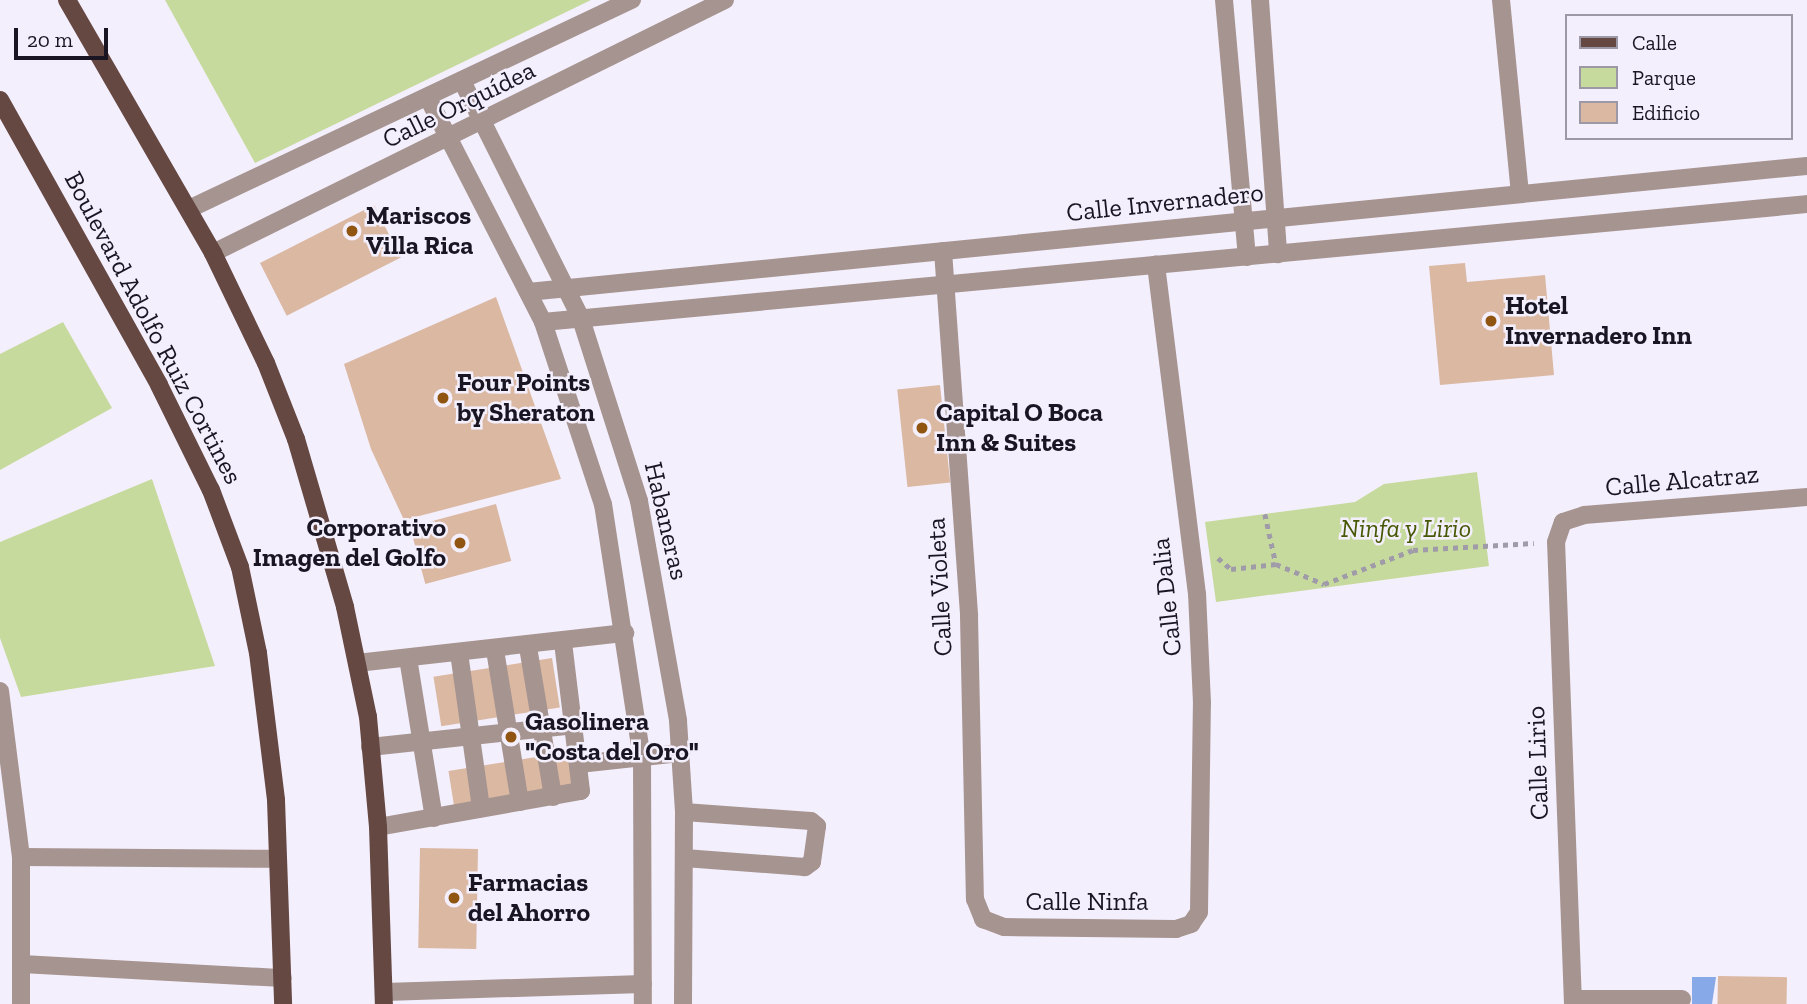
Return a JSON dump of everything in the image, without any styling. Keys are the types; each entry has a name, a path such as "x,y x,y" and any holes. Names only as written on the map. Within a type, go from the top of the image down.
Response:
{"main road":[{"path":"66,0 213,253 266,363 296,439 345,607 357,663 370,747 378,827 384,998"},
{"name":"Boulevard Adolfo Ruiz Cortines","path":"0,100 159,385 211,489 240,567 258,653 276,800 283,1004"}],"street":[{"name":"Calle Orquídea","path":"189,209 632,0"},
{"name":"Calle Orquídea","path":"213,253 484,123 725,0"},
{"path":"1224,0 1247,257"},
{"path":"1260,0 1278,254"},
{"path":"1501,0 1520,194"},
{"name":"Habaneras","path":"462,81 581,319 639,501 681,753 684,812 683,1004"},
{"path":"428,98 543,322 603,504 625,633 642,758 643,1004"},
{"name":"Calle Invernadero","path":"528,292 1807,166"},
{"path":"543,322 1807,204"},
{"name":"Calle Violeta","path":"943,251 969,617 975,899 983,919"},
{"name":"Calle Dalia","path":"1156,265 1197,594 1202,703 1199,912 1191,924"},
{"name":"Calle Alcatraz","path":"1563,522 1584,515 1807,497"},
{"name":"Calle Lirio","path":"1563,522 1556,542 1573,1001"},
{"path":"357,663 528,647 625,633"},
{"path":"378,827 581,791 563,643"},
{"path":"528,647 552,797"},
{"path":"495,650 520,802"},
{"path":"459,653 481,808"},
{"path":"408,658 434,818"},
{"path":"0,691 21,856 21,1004"},
{"path":"370,747 575,725"},
{"path":"579,764 681,753"},
{"path":"684,812 811,821 817,826 812,862 805,867 684,858"},
{"path":"21,856 278,859"},
{"name":"Calle Ninfa","path":"983,919 1004,927 1176,929 1191,924"},
{"path":"22,964 283,978"},
{"path":"384,998 643,984"},
{"path":"1573,1001 1682,999"}],"path":[{"path":"1265,514 1276,564"},
{"path":"1190,544 1209,549 1231,569 1276,564 1324,583 1413,550 1556,542"}],"green space":[{"path":"165,0 591,0 255,163"},
{"path":"63,322 112,408 0,470 0,354"},
{"name":"Ninfa y Lirio","path":"1477,472 1489,566 1216,602 1205,522 1355,502 1384,484"},
{"path":"152,479 215,666 21,697 0,638 0,542"}],"water":[{"path":"1692,977 1716,977 1712,1004 1692,1004"}],"building":[{"name":"Mariscos Villa Rica","path":"374,205 401,258 287,316 260,263"},
{"path":"1465,263 1467,282 1545,275 1554,375 1440,385 1429,266"},
{"name":"Four Points by Sheraton","path":"496,297 561,479 404,520 371,449 344,364"},
{"path":"940,385 950,482 907,487 897,389"},
{"name":"Corporativo Imagen del Golfo","path":"496,504 511,561 425,584 410,527"},
{"path":"552,658 560,707 441,726 433,677"},
{"path":"568,752 574,791 455,809 448,771"},
{"name":"Farmacias del Ahorro","path":"420,848 478,849 476,949 418,948"},
{"path":"1718,976 1787,977 1787,1004 1718,1004"}],"place":[{"name":"Mariscos Villa Rica","path":"352,231"},
{"name":"Hotel Invernadero Inn","path":"1491,321"},
{"name":"Four Points by Sheraton","path":"443,398"},
{"name":"Capital O Boca Inn & Suites","path":"922,428"},
{"name":"Corporativo Imagen del Golfo","path":"460,543"},
{"name":"Gasolinera \"Costa del Oro\"","path":"511,737"},
{"name":"Farmacias del Ahorro","path":"454,898"}]}
